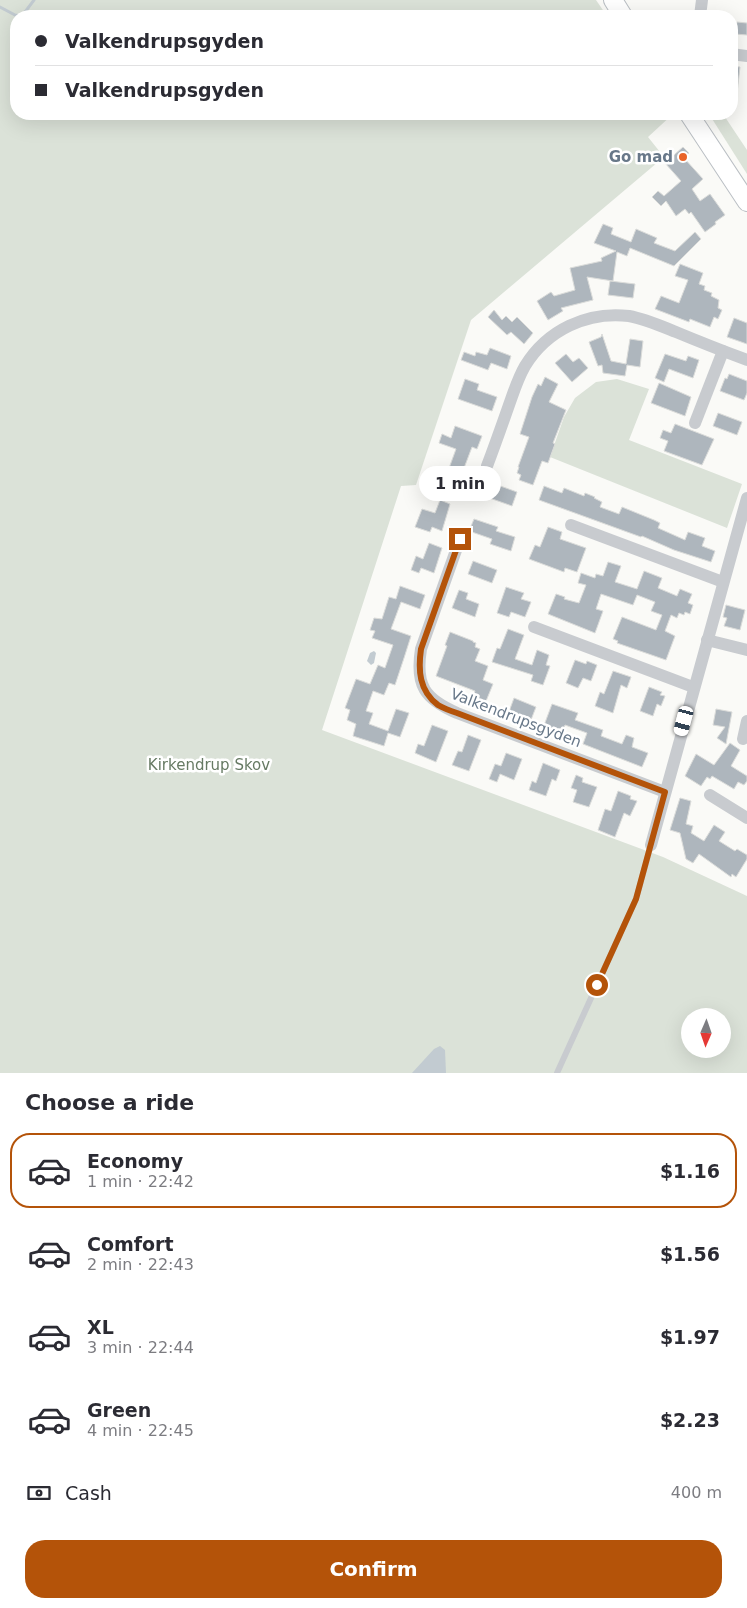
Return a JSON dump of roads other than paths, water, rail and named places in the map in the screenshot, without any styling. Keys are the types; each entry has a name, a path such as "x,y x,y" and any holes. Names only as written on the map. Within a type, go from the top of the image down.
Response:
{"main road":[{"path":"693,120 747,202"}],"street":[{"path":"487,466 524,367 541,344 566,326 596,316 631,316 662,326 747,360"},
{"path":"695,422 723,351"},
{"path":"651,845 747,498"},
{"path":"571,525 723,582"},
{"name":"Valkendrupsgyden","path":"460,539 421,649 420,678 426,692 438,705 457,713 665,792"},
{"path":"534,627 694,687"},
{"path":"707,640 747,650"},
{"path":"743,739 747,721"},
{"path":"710,795 747,818"}],"lane":[{"path":"557,1073 636,899 651,845"}],"waterway":[{"path":"26,10 34,0"},
{"path":"0,7 10,12"}],"place":[{"name":"Go mad","path":"683,157"}],"park label":[{"name":"Kirkendrup Skov","path":"209,765"}]}
